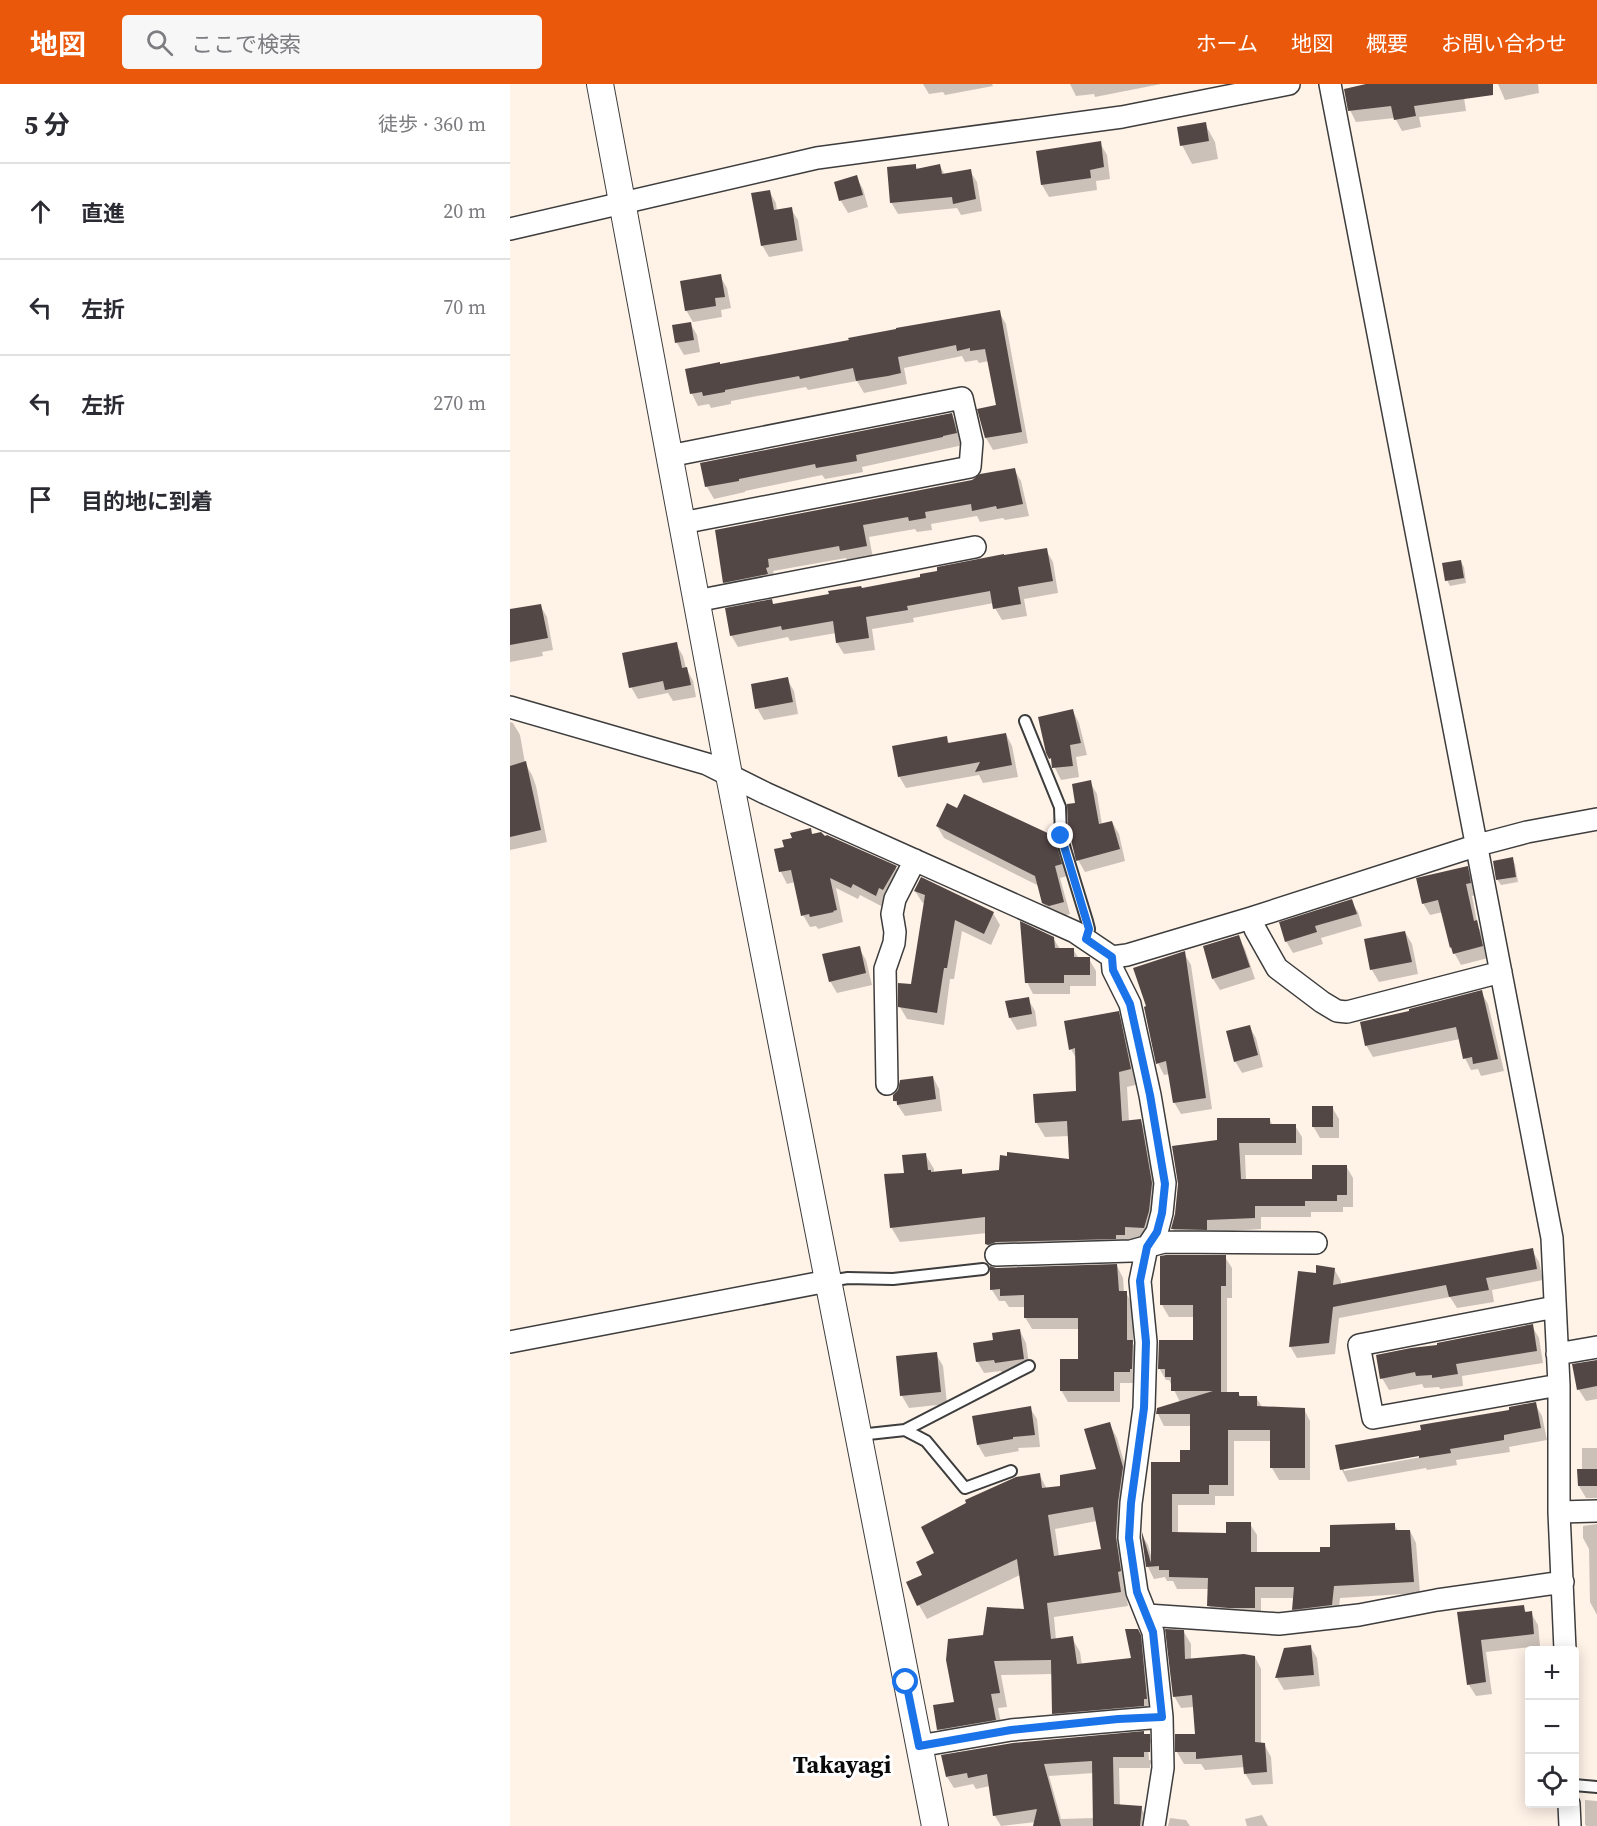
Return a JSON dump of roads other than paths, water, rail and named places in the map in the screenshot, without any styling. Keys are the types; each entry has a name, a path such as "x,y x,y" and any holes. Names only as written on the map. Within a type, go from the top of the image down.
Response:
{"street":[{"path":"600,84 729,775 935,1826"},
{"path":"510,229 817,158 1122,117 1288,84"},
{"path":"1330,84 1552,1238 1559,1385 1559,1512 1565,1646"},
{"path":"669,456 962,398 972,442 970,467 682,524"},
{"path":"696,601 975,547"},
{"path":"510,706 707,764 765,793 1075,932 1112,957 1127,956 1478,845 1527,832 1597,819"},
{"path":"887,1084 885,969 894,943 892,914 895,899 915,860"},
{"path":"1251,918 1277,968 1337,1011 1347,1012 1501,972"},
{"path":"1112,957 1113,970 1130,1004 1150,1095 1165,1184 1162,1213 1157,1232 1147,1247 1140,1281 1146,1342 1144,1408 1131,1503 1129,1538 1137,1592 1153,1632 1162,1717 1163,1768 1154,1826"},
{"path":"989,1262 1131,1251 1164,1242 1316,1243"},
{"path":"510,1342 828,1281"},
{"path":"1555,1307 1359,1345 1372,1418 1559,1385"},
{"path":"1557,1354 1597,1347"},
{"path":"1559,1512 1597,1511"},
{"path":"1148,1616 1279,1624 1359,1615 1437,1600 1563,1582"},
{"path":"919,1746 1011,1730 1162,1717"},
{"path":"1569,1808 1570,1826"}],"lane":[{"path":"1025,721 1060,807 1061,836 1089,929 1086,939"},
{"path":"828,1281 848,1278 893,1280 989,1262"},
{"path":"858,1435 905,1430 1029,1366"},
{"path":"905,1430 926,1441 964,1488 1011,1471"},
{"path":"1579,1785 1597,1787"}],"district":[{"name":"Takayagi","path":"842,1765"}]}
